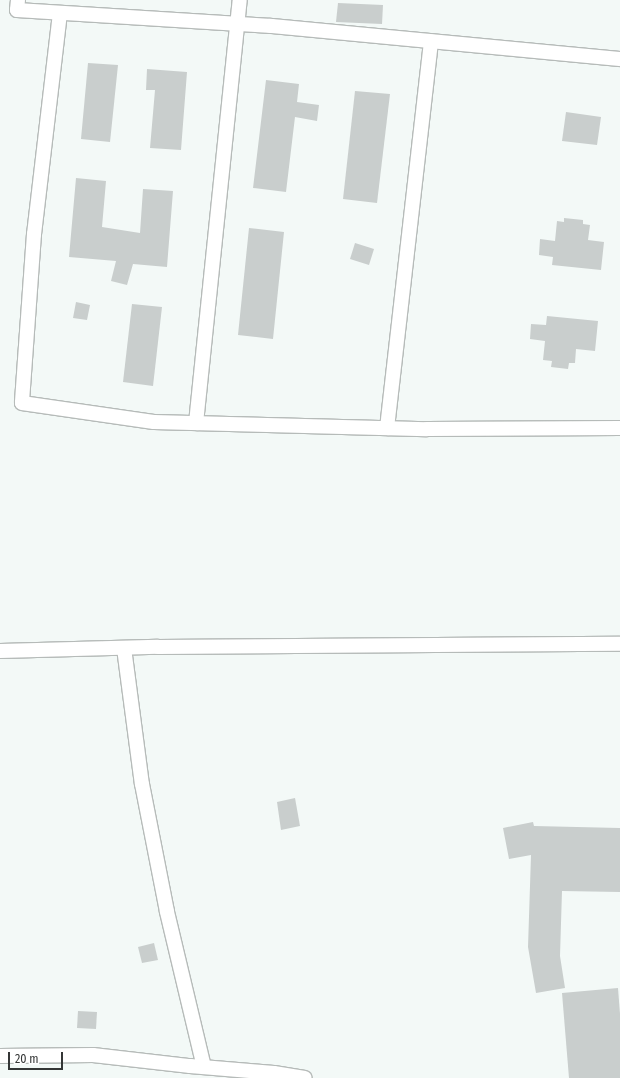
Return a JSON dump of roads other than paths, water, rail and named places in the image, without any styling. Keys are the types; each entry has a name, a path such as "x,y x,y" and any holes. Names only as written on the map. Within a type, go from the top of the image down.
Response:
{"street":[{"path":"18,0 17,10 237,24 431,41 620,60"},
{"path":"196,423 240,0"},
{"path":"60,13 34,234 22,403 154,422 387,428 620,428"},
{"path":"387,428 431,41"},
{"path":"0,651 124,648 620,644"},
{"path":"124,648 142,784 167,912 212,1071"},
{"path":"0,1056 93,1055 212,1071 274,1072 305,1078"}]}
